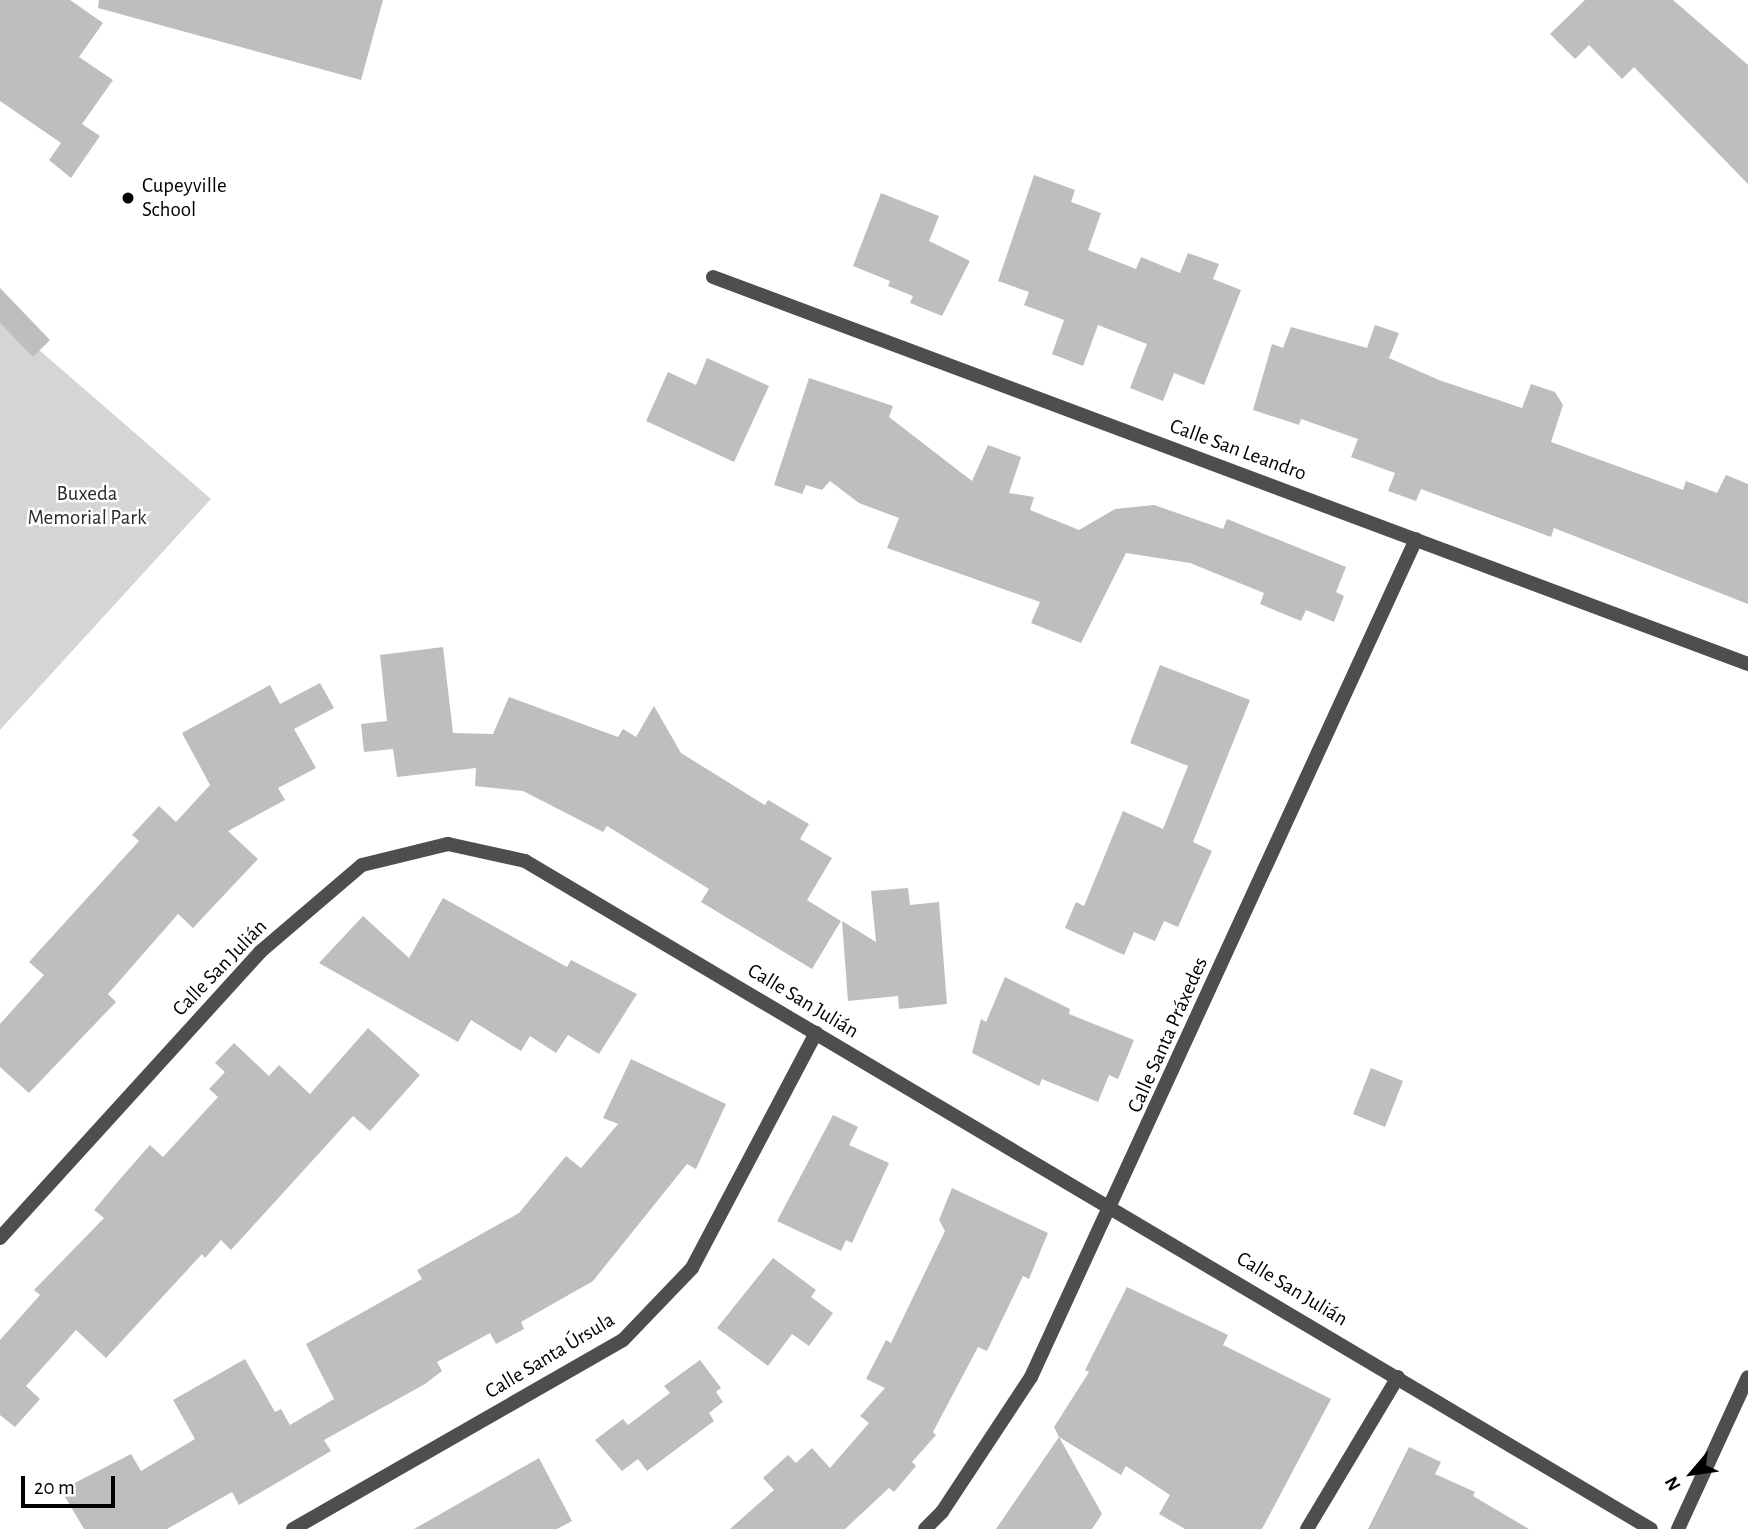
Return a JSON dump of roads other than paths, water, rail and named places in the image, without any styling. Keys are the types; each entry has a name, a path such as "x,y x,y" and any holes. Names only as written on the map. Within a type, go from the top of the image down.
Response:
{"street":[{"name":"Calle San Leandro","path":"713,276 1748,664"},
{"name":"Calle Santa Práxedes","path":"925,1529 942,1512 1031,1377 1112,1207 1416,539"},
{"name":"Calle San Julián","path":"0,1238 260,952 362,865 448,844 525,861 1651,1529"},
{"name":"Calle Santa Úrsula","path":"293,1529 623,1340 692,1268 816,1033"},
{"path":"1307,1529 1398,1377"},
{"path":"1678,1529 1748,1377"}],"place":[{"name":"Cupeyville School","path":"128,198"}],"park label":[{"name":"Buxeda Memorial Park","path":"87,506"}]}
